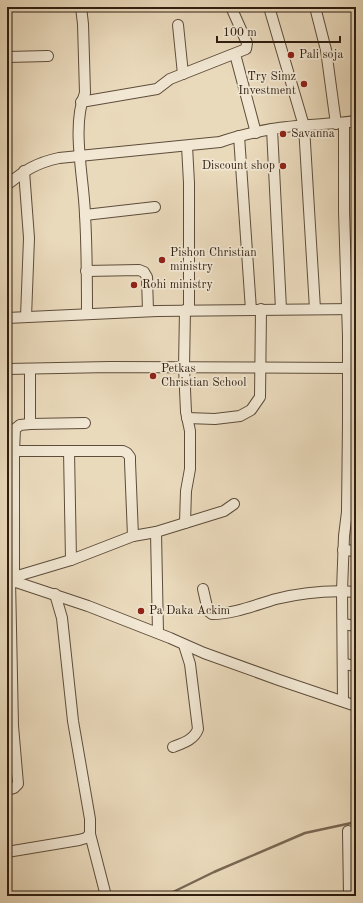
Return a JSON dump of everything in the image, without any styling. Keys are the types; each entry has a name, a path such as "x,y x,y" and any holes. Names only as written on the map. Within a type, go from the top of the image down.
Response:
{"street":[{"path":"81,7 83,24 85,93 81,102 79,126 85,215 87,313"},
{"path":"81,102 157,89 170,79 246,49 247,47 231,7"},
{"path":"269,7 304,126 315,309"},
{"path":"315,7 326,50 340,123 344,212 351,309 348,336 351,512 343,550 343,701"},
{"path":"178,25 183,74"},
{"path":"235,54 256,133"},
{"path":"7,57 48,56"},
{"path":"7,185 24,171 48,160 220,142 239,136 272,129 356,121"},
{"path":"272,129 281,309"},
{"path":"239,136 250,310"},
{"path":"184,523 186,491 190,469 190,431 187,418 184,367 187,310 189,183 187,146"},
{"path":"24,171 29,238 26,317"},
{"path":"85,215 156,206"},
{"path":"86,271 139,270 144,272 147,277 148,311"},
{"path":"187,418 215,419 240,416 250,410 260,397 261,309"},
{"path":"7,318 148,311 351,309"},
{"path":"7,369 110,367 348,368"},
{"path":"30,369 30,424"},
{"path":"7,790 14,788 18,784 10,726 10,451 17,426 30,424 85,423"},
{"path":"10,451 127,452 130,457 133,536"},
{"path":"69,451 71,560"},
{"path":"11,579 71,560 133,536 156,532 224,511 234,504"},
{"path":"156,532 158,634"},
{"path":"343,550 356,551"},
{"path":"11,579 55,594 62,602 158,634 272,678 356,706"},
{"path":"203,589 208,611 212,614 234,612 286,597 342,591 356,592"},
{"path":"62,602 64,637 73,721 90,819 90,834 106,896"},
{"path":"343,624 356,626"},
{"path":"173,747 192,738 196,735 198,729 190,664 184,644"},
{"path":"344,664 356,666"},
{"path":"348,831 349,896"},
{"path":"7,852 79,840 86,838 90,834"}],"waterway":[{"path":"168,896 173,892 214,872 305,833 356,822"}],"place":[{"name":"Pali soja","path":"291,55"},
{"name":"Try Simz Investment","path":"304,84"},
{"name":"Savanna","path":"283,134"},
{"name":"Discount shop","path":"283,166"},
{"name":"Pishon Christian ministry","path":"162,260"},
{"name":"Rohi ministry","path":"134,285"},
{"name":"Petkas Christian School","path":"153,376"},
{"name":"Pa Daka Ackim","path":"141,611"}]}
